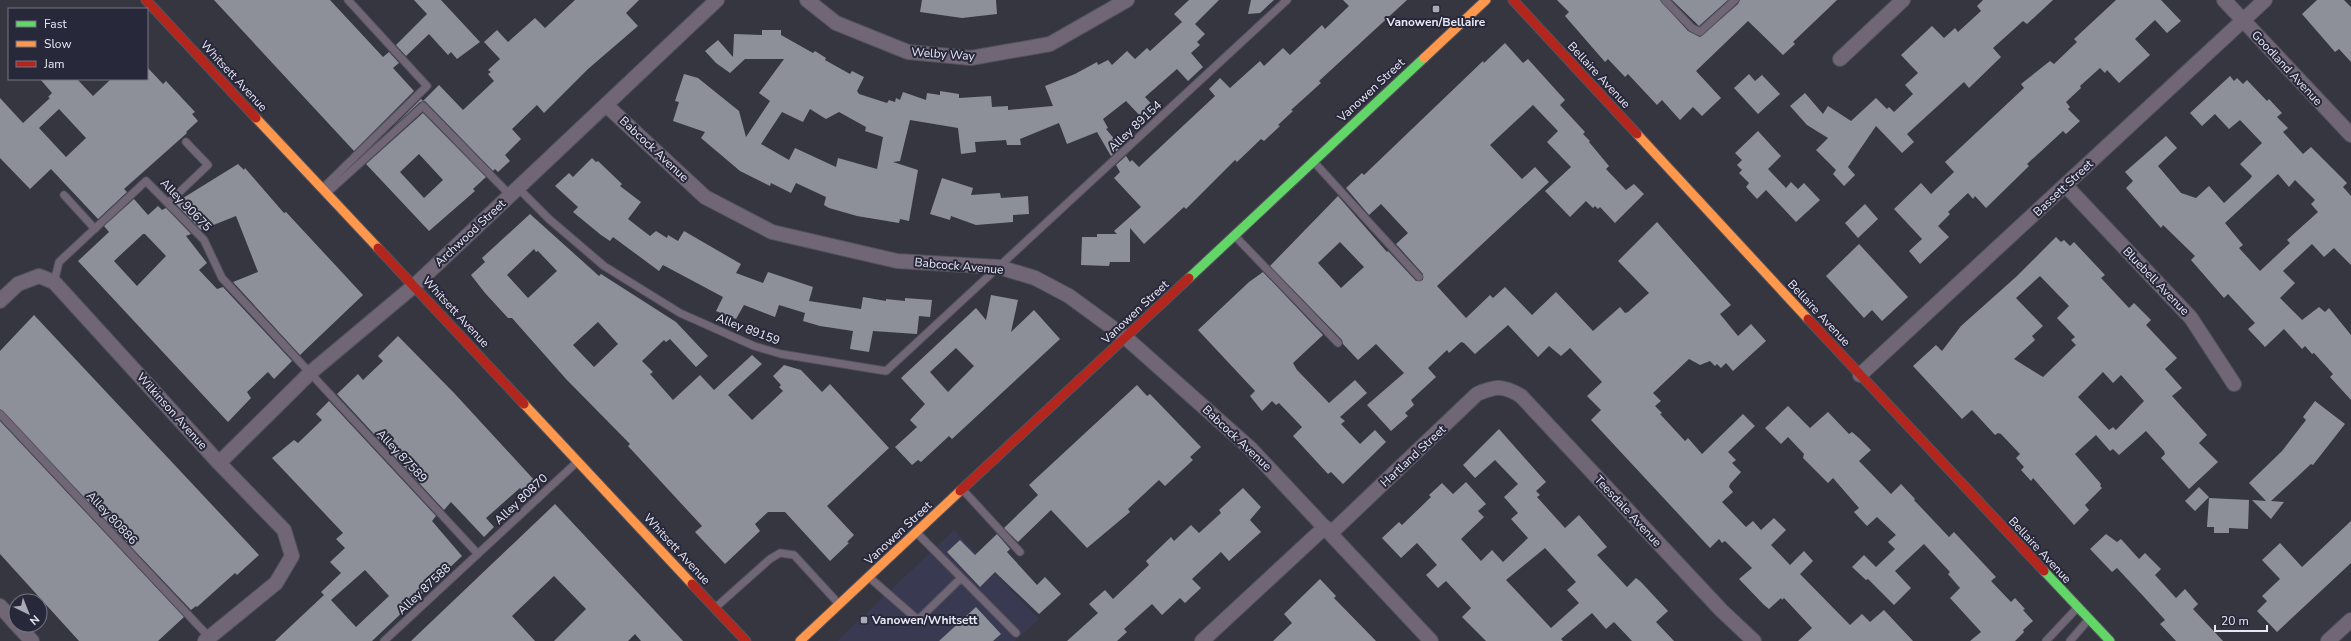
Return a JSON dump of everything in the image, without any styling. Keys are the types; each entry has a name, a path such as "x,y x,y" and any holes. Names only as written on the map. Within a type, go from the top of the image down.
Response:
{"main road":[{"name":"Whitsett Avenue","path":"146,0 415,285 746,641"},
{"name":"Vanowen Street","path":"800,641 1486,0"},
{"name":"Bellaire Avenue","path":"1513,0 1860,375 2110,641"}],"street":[{"name":"Archwood Street","path":"219,463 310,373 415,285 717,0"},
{"name":"Welby Way","path":"808,0 836,23 908,52 971,58 1050,44 1127,0"},
{"path":"1840,59 1903,0"},
{"name":"Goodland Avenue","path":"2224,0 2351,135"},
{"name":"Bassett Street","path":"1860,375 2066,186 2265,0"},
{"name":"Babcock Avenue","path":"606,105 705,197 772,232 897,261 999,268 1035,278 1068,296 1125,337 1251,449 1431,641"},
{"name":"Bluebell Avenue","path":"2066,186 2191,318 2234,384"},
{"name":"Wilkinson Avenue","path":"0,301 18,284 39,276 54,282 219,463 284,530 292,556 276,583 207,639"},
{"name":"Hartland Street","path":"1202,641 1328,530 1477,394 1500,387"},
{"name":"Teesdale Avenue","path":"1500,387 1509,389 1520,396 1721,610 1754,641"},
{"path":"0,606 8,614"},
{"path":"2328,641 2351,620"},
{"path":"25,633 32,641"}],"lane":[{"path":"325,190 428,86 348,0"},
{"name":"Alley 89154","path":"999,268 1287,0"},
{"path":"1665,0 1692,28 1700,32 1735,0"},
{"path":"325,190 424,106 514,192"},
{"path":"168,203 208,165 186,142"},
{"path":"1313,161 1419,277"},
{"name":"Alley 90675","path":"54,282 59,262 146,180 204,240 222,278 310,373"},
{"name":"Alley 89159","path":"514,192 549,219 604,266 680,313 754,346 781,354 886,371 999,268"},
{"path":"64,195 95,228"},
{"path":"1234,235 1338,343"},
{"name":"Alley 87589","path":"310,373 478,554"},
{"name":"Alley 80886","path":"0,414 207,639"},
{"name":"Alley 80870","path":"478,554 578,461"},
{"path":"963,490 1020,552"},
{"path":"917,533 1016,633"},
{"path":"715,608 770,559 780,553 794,555 839,604"},
{"name":"Alley 87588","path":"384,641 478,554"},
{"path":"869,577 918,620 961,578"},
{"path":"2046,641 2078,607"},
{"path":"2070,641 2089,619"}],"shaded area":[{"path":"954,530 1039,619 1015,641 837,641"}],"building":[{"path":"214,0 330,0 383,57 389,52 399,63 393,68 414,91 354,151"},
{"path":"414,0 441,0 480,42 457,59 451,52 448,55 429,34 406,56 396,45 427,14"},
{"path":"575,0 639,0 626,13 638,26 588,69 544,113 537,105 512,129 521,139 505,155 510,161 498,172 495,169 493,171 425,101 420,102 392,128 421,99 423,101 439,85 463,110 494,81 488,74 491,72 488,70 500,59 484,42 497,30 508,42 535,18 545,28"},
{"path":"922,0 996,0 997,14 962,18 920,12"},
{"path":"1189,0 1219,0 1195,24 1205,34 1197,42 1200,45 1191,53 1203,67 1188,81 1177,69 1145,97 1157,110 1147,120 1144,120 1126,101 1103,119 1108,128 1106,129 1121,147 1111,156 1097,132 1067,144 1059,123 1020,139 1021,145 1007,145 1006,140 975,142 976,152 961,154 958,128 910,120 900,161 893,162 918,170 909,221 900,219 899,223 857,216 829,208 824,205 826,197 796,183 791,193 771,183 770,186 740,171 701,138 705,132 673,121 679,102 675,101 684,74 698,78 739,111 746,137 770,101 759,93 784,59 745,59 730,73 716,63 705,51 718,40 733,57 734,34 762,35 762,30 781,30 781,35 813,53 815,51 826,58 825,60 850,74 852,71 864,77 857,91 859,94 887,103 889,100 895,102 896,98 900,100 903,92 926,100 927,93 940,95 940,91 959,94 959,98 991,96 992,107 1008,106 1008,110 1053,106 1045,86 1075,74 1097,62 1098,65 1108,60 1112,65 1127,51 1135,59 1147,48 1150,51 1182,22 1174,14","holes":["810,109 826,119 839,112 866,127 865,131 883,137 877,169 838,158 836,167 795,148 789,160 761,144 782,112 803,122"]},
{"path":"1251,0 1274,0 1260,13 1248,14"},
{"path":"1343,0 1407,0 1319,81 1321,83 1291,110 1293,111 1264,141 1261,139 1237,162 1235,160 1186,209 1184,207 1144,244 1130,228 1130,262 1110,262 1109,266 1081,265 1082,237 1097,237 1097,234 1117,234 1114,231 1141,207 1114,178 1120,172 1116,165 1126,156 1130,162 1132,160 1139,167 1215,96 1209,89 1220,78 1230,88 1260,61 1264,66 1283,48 1290,55 1322,25 1325,29 1349,6"},
{"path":"1557,0 1660,0 1688,31 1700,37 1738,4 1740,0 1837,0 1793,42 1795,44 1783,55 1748,21 1696,71 1721,98 1702,116 1693,107 1680,120 1662,100 1657,105 1628,74 1625,77 1608,59 1605,62 1565,16 1569,12"},
{"path":"1672,0 1728,0 1699,26"},
{"path":"1983,0 2053,0 2027,24 2023,21 1993,48 2001,57 1969,88 1964,82 1907,134 1914,142 1902,153 1876,126 1848,167 1855,175 1844,186 1833,174 1836,170 1816,150 1828,138 1807,125 1790,106 1805,93 1823,114 1828,106 1851,121 1876,98 1887,109 1889,107 1894,112 1913,94 1905,85 1918,73 1901,55 1932,26 1944,38 1955,28 1958,32 1981,11 1977,6"},
{"path":"2116,0 2161,0 2181,21 2167,33 2155,20 2135,39 2150,55 2119,83 2107,70 2105,73 2100,68 2080,86 2081,88 2066,102 2070,107 2068,109 2080,121 2066,134 2063,131 2027,164 2029,166 1986,208 1975,196 1973,199 1968,193 1948,212 1950,214 1938,226 1949,237 1920,264 1909,251 1922,239 1894,209 1921,183 1931,194 1954,172 1945,162 2024,88 2021,84 2050,61 2054,64 2077,42 2074,39"},
{"path":"2317,0 2344,0 2351,7 2351,62 2339,49 2335,52 2302,14"},
{"path":"1505,43 1523,63 1528,59 1565,100 1560,105 1585,132 1583,134 1609,166 1606,169 1626,190 1634,184 1644,194 1615,223 1600,207 1598,209 1595,206 1593,208 1586,201 1570,217 1545,191 1571,167 1547,142 1558,131 1533,105 1490,145 1522,179 1535,167 1549,182 1437,286 1466,318 1490,295 1493,298 1505,287 1532,315 1556,292 1593,331 1620,307 1625,313 1628,312 1649,293 1618,261 1657,222 1731,305 1720,314 1738,336 1751,324 1766,341 1733,371 1726,363 1721,368 1717,364 1715,366 1710,361 1700,365 1689,359 1653,393 1661,401 1655,406 1662,413 1660,414 1685,441 1688,438 1702,454 1743,414 1755,426 1728,452 1736,460 1732,463 1741,472 1730,484 1729,487 1733,492 1722,502 1746,527 1753,521 1761,530 1774,518 1786,530 1771,545 1790,565 1804,551 1813,561 1800,574 1850,625 1862,614 1870,622 1884,610 1913,641 1798,641 1812,628 1784,598 1782,600 1781,598 1769,609 1764,605 1739,579 1752,568 1725,541 1722,543 1719,539 1710,548 1591,420 1601,410 1587,396 1602,382 1570,348 1561,356 1549,346 1538,357 1508,325 1475,354 1461,342 1449,353 1447,350 1428,368 1436,377 1411,400 1414,405 1405,413 1408,416 1391,431 1367,405 1404,373 1376,344 1358,360 1343,344 1342,340 1270,266 1338,196 1387,252 1388,251 1416,281 1423,280 1423,274 1396,244 1408,233 1381,204 1369,215 1346,188 1362,173 1364,175 1483,61 1484,63","holes":["1340,242 1364,267 1341,288 1318,263"]},
{"path":"148,68 163,84 166,81 195,112 192,114 198,121 186,132 187,133 124,189 127,192 98,219 51,169 30,189 0,158 0,98 23,123 50,98 48,97 52,93 41,80 78,80 93,96 110,80 148,80","holes":["59,109 86,138 66,157 39,128"]},
{"path":"1749,74 1755,81 1762,75 1780,94 1758,114 1734,88"},
{"path":"2230,76 2234,81 2237,78 2243,84 2247,80 2267,101 2269,99 2282,113 2277,117 2288,128 2283,132 2303,154 2311,147 2347,183 2343,187 2351,196 2351,265 2334,248 2324,257 2312,244 2283,271 2295,283 2280,298 2302,320 2319,307 2325,312 2329,308 2351,335 2351,400 2330,377 2333,374 2314,353 2312,354 2305,346 2302,349 2284,329 2265,347 2248,329 2255,323 2228,294 2224,298 2191,260 2195,256 2163,225 2161,228 2126,188 2133,181 2125,172 2166,136 2177,148 2158,166 2181,193 2196,198 2209,186 2224,203 2250,179 2252,176 2240,164 2262,143 2240,120 2229,129 2215,114 2202,126 2190,113","holes":["2278,174 2289,187 2295,180 2315,200 2311,204 2318,212 2287,240 2290,243 2260,271 2239,248 2243,245 2225,223"]},
{"path":"423,113 486,177 473,189 475,191 429,231 366,164","holes":["419,154 443,180 424,198 400,172"]},
{"path":"1758,131 1781,156 1768,169 1786,188 1791,182 1798,189 1804,183 1820,200 1796,222 1766,190 1757,199 1746,187 1749,183 1739,173 1742,170 1737,165 1742,160 1735,153"},
{"path":"592,158 596,162 598,161 622,184 620,186 641,202 628,219 650,236 656,231 667,238 668,235 678,241 684,231 741,264 736,273 763,283 768,272 813,287 809,301 861,309 863,297 886,301 886,299 905,301 905,298 932,300 930,317 919,316 917,334 873,331 869,352 850,349 853,331 820,326 803,321 805,313 779,305 775,317 744,305 736,319 716,311 723,297 663,265 659,271 613,237 610,241 601,235 573,212 578,207 555,186 569,173 573,177"},
{"path":"238,164 244,170 245,168 284,213 286,212 363,295 300,355 233,282 258,272 236,216 201,230 175,203"},
{"path":"942,178 973,188 971,195 1000,193 1001,198 1028,196 1029,214 1013,215 1013,222 976,225 951,216 950,220 930,214"},
{"path":"134,199 148,215 158,206 162,210 166,208 191,234 186,236 207,263 199,270 217,289 223,287 292,361 274,379 268,372 247,392 251,398 228,422 78,261 109,232 104,226","holes":["143,234 145,234 166,256 137,286 114,261"]},
{"path":"1865,204 1878,219 1858,238 1845,223"},
{"path":"530,214 599,276 601,274 676,322 708,356 696,367 670,339 666,342 664,340 642,361 653,372 650,374 673,400 700,375 714,390 752,355 762,364 728,395 752,420 783,391 779,387 781,385 773,376 784,365 801,370 822,392 830,384 889,448 827,506 854,535 847,542 849,543 830,561 785,512 768,512 755,524 760,531 725,564 695,532 702,526 628,446 630,444 566,379 512,318 508,318 485,293 471,275 485,262 482,258","holes":["534,249 536,252 538,251 557,271 528,298 507,275","598,322 618,344 594,367 573,345"]},
{"path":"2056,237 2061,242 2064,240 2070,246 2074,242 2105,275 2101,278 2129,308 2134,303 2151,320 2146,325 2177,358 2165,369 2182,388 2172,396 2207,435 2199,443 2218,462 2189,489 2161,458 2165,454 2164,451 2146,431 2119,455 2113,449 2110,451 2096,435 2075,454 2101,484 2100,486 2102,488 2085,505 2089,510 2074,525 2033,478 2031,481 2021,470 2024,467 2016,458 2020,454 2001,434 1998,433 1995,435 1972,410 1962,419 1913,366 1936,345 1942,351 1961,326 2017,276","holes":["2040,276 2069,306 2057,318 2075,337 2071,340 2076,345 2043,377 2014,359 2035,340 2032,336 2043,326 2016,298","2103,372 2113,383 2121,375 2144,401 2116,430 2113,427 2109,430 2078,397"]},
{"path":"1859,244 1908,297 1882,321 1872,310 1864,318 1826,276"},
{"path":"1263,272 1323,335 1293,363 1297,370 1329,403 1355,380 1367,393 1340,417 1345,421 1341,424 1360,444 1375,430 1386,442 1343,484 1331,472 1328,474 1293,436 1302,427 1279,403 1276,405 1272,401 1262,411 1250,396 1255,391 1198,330 1249,282"},
{"path":"991,295 1018,300 1011,332 1034,310 1060,339 952,439 949,436 921,462 918,460 912,465 895,447 917,427 910,420 925,404 901,378 976,308 986,320","holes":["956,348 974,366 948,392 930,372"]},
{"path":"34,315 259,555 237,575 235,573 197,607 196,606 191,610 0,409 0,351"},
{"path":"398,336 455,394 536,482 525,493 520,488 486,518 494,527 484,537 451,502 444,510 337,394 358,374 363,380 383,361 378,356"},
{"path":"1137,385 1147,396 1150,394 1201,447 1190,457 1193,460 1165,486 1159,480 1128,509 1130,512 1087,548 1051,510 1018,542 1004,528 1038,495 1029,485"},
{"path":"329,401 436,516 432,521 462,556 372,641 275,641 324,595 321,592 341,573 330,562 345,548 336,539 343,533 272,458 294,440 298,443 322,420 316,414","holes":["365,570 389,596 356,627 331,600"]},
{"path":"2315,401 2345,424 2313,465 2311,464 2271,501 2284,502 2271,519 2252,500 2266,501 2249,483 2282,451 2306,420 2303,417"},
{"path":"1788,406 1810,428 1828,412 1849,434 1852,432 1859,438 1871,450 1859,461 1891,494 1901,484 1949,537 1954,532 1996,577 1991,581 2011,602 2015,598 2025,609 2023,610 2033,621 2023,630 2024,632 2015,641 1970,641 1981,632 1950,598 1960,588 1948,574 1950,572 1924,544 1895,571 1911,588 1894,605 1868,579 1866,580 1852,567 1864,555 1876,567 1895,549 1888,542 1896,535 1877,517 1867,526 1854,512 1859,508 1833,478 1828,483 1803,458 1804,454 1788,437 1781,444 1765,428"},
{"path":"0,421 184,617 158,641 79,641 48,607 48,593 35,593 0,554"},
{"path":"1499,429 1546,482 1536,491 1540,495 1537,497 1565,528 1579,515 1607,547 1597,555 1627,587 1636,578 1668,611 1656,622 1674,641 1632,641 1614,622 1606,629 1592,613 1561,639 1563,641 1486,641 1462,617 1471,608 1446,581 1438,588 1426,575 1437,565 1417,543 1401,558 1382,538 1399,522 1402,525 1431,497 1429,495 1442,483 1453,494 1466,482 1486,504 1478,511 1484,517 1461,539 1481,561 1492,550 1503,562 1528,538 1511,519 1518,513 1504,497 1518,484 1495,460 1475,478 1463,465","holes":["1545,548 1576,582 1567,590 1579,603 1551,628 1506,580"]},
{"path":"2199,487 2209,497 2195,511 2185,501"},
{"path":"1243,488 1261,507 1250,520 1261,532 1229,561 1221,552 1192,579 1201,588 1185,603 1180,598 1162,615 1152,604 1124,629 1127,632 1117,641 1067,641 1098,613 1089,604 1105,590 1113,599 1149,565 1146,561 1171,537 1174,541 1191,525 1199,533 1221,513 1219,510"},
{"path":"2209,498 2249,500 2248,529 2229,528 2229,533 2214,533 2214,527 2207,527"},
{"path":"555,504 683,641 641,641 635,634 628,641 554,641 586,609 554,576 512,616 535,641 411,641"},
{"path":"2351,521 2351,563 2277,632 2257,611 2267,601 2262,596 2280,579 2262,560 2280,543 2302,567"},
{"path":"997,534 1010,549 1007,552 1037,585 1045,577 1061,594 1039,614 995,572 980,587 947,552 960,540 975,555"},
{"path":"2106,534 2117,542 2121,539 2139,559 2145,553 2161,569 2155,575 2176,598 2185,589 2198,604 2193,609 2223,641 2176,641 2160,624 2165,620 2117,568 2112,572 2090,549"},
{"path":"1320,579 1336,596 1334,598 1376,641 1273,641 1292,623 1284,614"},
{"path":"976,607 1001,634 993,641 939,641"}],"traffic: fast":[{"path":"1189,278 1424,58"},
{"path":"2044,571 2110,641"}],"traffic: slow":[{"path":"1424,58 1486,0"},
{"path":"256,118 378,248"},
{"path":"1637,134 1808,319"},
{"path":"524,404 692,584"},
{"path":"800,641 960,491"}],"traffic: jam":[{"path":"146,0 256,118"},
{"path":"1513,0 1637,134"},
{"path":"378,248 524,404"},
{"path":"960,491 1189,278"},
{"path":"1808,319 2044,571"},
{"path":"692,584 746,641"}],"place":[{"name":"Vanowen/Bellaire","path":"1436,9"},
{"name":"Vanowen/Whitsett","path":"864,620"}]}
